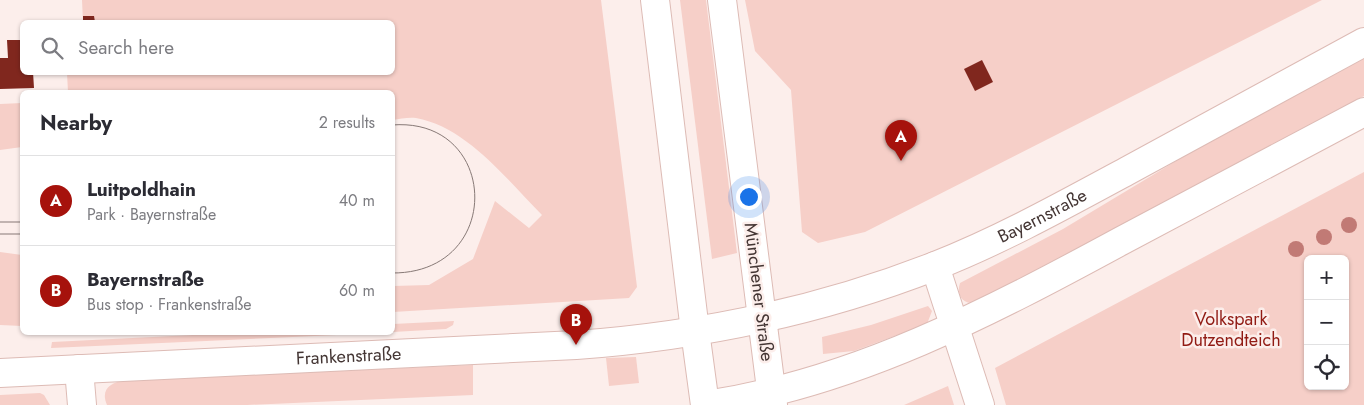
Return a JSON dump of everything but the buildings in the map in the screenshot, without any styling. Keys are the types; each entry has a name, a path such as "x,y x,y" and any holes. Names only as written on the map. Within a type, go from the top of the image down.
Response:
{"main road":[{"path":"655,0 706,405 773,398 955,327 1065,271 1364,112"},
{"name":"Münchener Straße","path":"722,0 773,398"},
{"name":"Bayernstraße","path":"696,331 762,318 852,295 935,266 1028,224 1364,42"},
{"path":"935,266 980,405"},
{"name":"Frankenstraße","path":"0,373 576,345 635,340 696,331"},
{"path":"79,369 82,405"}],"green space":[{"path":"82,0 601,0 637,287 629,298 395,312 395,286 429,285 473,259 495,201 529,228 542,215 500,171 469,143 435,123 416,118 395,120 395,90 68,90 67,75 395,75 395,20 83,20"},
{"path":"680,0 706,0 737,253 712,259"},
{"path":"745,0 1322,0 865,232 818,243 802,232 791,90 755,51"},
{"path":"1364,56 1364,96 977,303 968,303 960,296 960,283 1063,229 1241,122"},
{"path":"20,103 20,147 0,150 0,104"},
{"name":"Volkspark Dutzendteich","path":"1364,172 1364,405 1006,405 995,368"},
{"path":"0,252 20,255 20,326 0,325"},
{"path":"928,306 932,311 927,324 854,351 823,354 822,337 871,325"},
{"path":"454,321 453,325 446,329 395,332 395,324"},
{"path":"193,335 337,335 51,348 52,342"},
{"path":"636,357 639,383 609,386 606,358"},
{"path":"473,365 473,395 247,405 107,405 105,399 108,387 116,382 126,380"},
{"path":"948,386 954,405 904,405"},
{"path":"40,393 44,395 50,405 0,405 0,395"}],"tram line":[{"path":"395,125 428,129 453,144 469,168 475,196 470,224 455,249 429,267 395,273"},
{"path":"0,222 20,222"},
{"path":"0,234 20,234"}],"place":[{"name":"Luitpoldhain","path":"901,161"},
{"name":"Bayernstraße","path":"576,345"}]}
